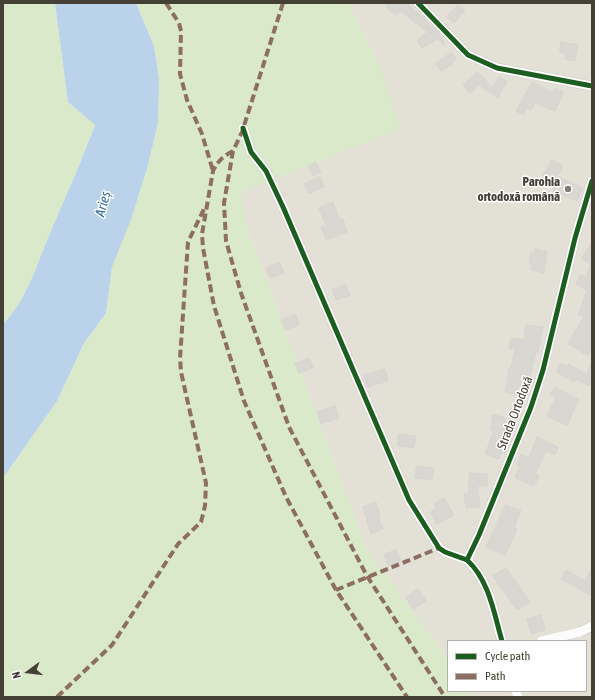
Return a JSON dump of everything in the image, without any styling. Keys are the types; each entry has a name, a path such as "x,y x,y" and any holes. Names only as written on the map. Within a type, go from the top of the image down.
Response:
{"street":[{"path":"418,3 468,56 482,63 497,68 592,86"},
{"path":"243,128 251,152 266,171 283,207 409,500 439,548 445,552 467,560 475,567 484,582 502,640"},
{"name":"Strada Ortodoxă","path":"467,560 479,535 531,407 543,370 575,238 592,181"},
{"path":"545,640 580,632 592,626"}],"shaded area":[{"path":"348,3 592,3 592,697 469,697 466,692 587,692 587,640 447,640 447,659 366,548 245,223 240,192 325,159 379,63"}],"green space":[{"path":"3,3 55,3 68,102 95,124 30,283 18,304 3,324"},
{"path":"136,3 348,3 379,63 400,129 241,192 245,223 366,548 447,659 447,692 466,692 469,697 3,697 3,478 57,401 84,343 106,313 112,267 131,220 148,165 158,123 159,79 154,46"}],"water":[{"name":"Arieș","path":"55,3 136,3 154,46 159,79 158,123 148,165 131,220 112,267 106,313 84,343 57,401 3,478 3,324 18,304 30,283 95,125 68,102"}],"building":[{"path":"389,3 407,3 438,32 445,45 437,39 422,48 417,40 428,32 400,11 396,16 386,7"},
{"path":"458,5 465,11 454,23 447,17"},
{"path":"561,42 578,45 575,61 565,59 566,53 560,52"},
{"path":"452,52 456,59 452,62 453,64 441,71 436,64"},
{"path":"478,72 492,87 500,76 507,82 498,98 479,85 470,94 463,85"},
{"path":"533,82 553,93 555,88 563,92 555,111 535,103 531,110 527,108 523,115 516,111"},
{"path":"552,160 563,166 554,182 543,176"},
{"path":"316,162 321,172 313,176 308,166"},
{"path":"320,177 324,187 309,193 304,184"},
{"name":"Parohia ortodoxă română","path":"559,177 583,188 577,201 553,191"},
{"path":"333,202 340,220 343,219 347,232 326,240 321,227 326,225 319,208"},
{"path":"592,242 592,349 588,356 568,344 584,316 578,315 587,290 576,284 580,275 586,277 591,265 582,259"},
{"path":"535,249 547,252 544,273 531,270 532,264 529,263 531,253 534,254"},
{"path":"280,263 284,273 270,278 266,268"},
{"path":"346,285 350,295 336,300 332,290"},
{"path":"296,315 299,325 285,330 281,320"},
{"path":"526,325 543,327 538,353 536,352 525,396 505,392 509,368 511,368 515,349 509,348 511,338 524,340"},
{"path":"309,358 313,368 299,373 295,364"},
{"path":"592,362 592,381 589,386 576,379 574,382 556,372 561,363 567,366 568,364 586,374"},
{"path":"385,369 388,381 367,387 364,375"},
{"path":"555,387 579,400 567,425 547,416 556,397 551,395"},
{"path":"335,406 339,418 321,424 317,412"},
{"path":"493,415 504,417 504,420 512,422 508,442 506,441 499,459 485,454 494,431 491,430"},
{"path":"399,434 416,436 414,448 398,446"},
{"path":"537,437 558,447 555,455 546,451 535,474 539,476 534,486 515,478 520,467 517,465 521,455 529,458"},
{"path":"417,466 434,468 432,480 415,478"},
{"path":"470,473 488,474 487,486 477,486 480,507 466,508 464,494 468,493"},
{"path":"444,498 454,515 437,524 430,512 436,509 434,504"},
{"path":"376,502 380,515 378,515 383,529 371,534 363,507"},
{"path":"506,505 521,511 514,528 517,529 505,555 486,547"},
{"path":"396,550 401,561 389,566 384,555"},
{"path":"506,568 530,602 517,610 493,576"},
{"path":"592,568 592,596 561,579 566,570 585,581"},
{"path":"418,589 426,601 413,609 406,598"},
{"path":"541,615 545,630 531,634 527,619"}],"marked path":[{"path":"166,3 179,23 181,31 180,74 187,100 202,134 213,171"},
{"path":"283,3 242,132 233,151 224,203 226,241 241,293 289,427 367,576 445,697"},
{"path":"233,151 221,159 213,171 202,234 203,248 214,306 244,401 286,497 336,590 407,697"},
{"path":"57,697 112,645 178,544 201,522 205,506 206,483 181,372 180,358 188,242 204,209"},
{"path":"336,590 439,548"}],"cycle path":[{"path":"418,3 468,55 497,68 592,86"},
{"path":"243,128 251,152 266,171 283,207 409,500 439,548 445,552 467,560"},
{"path":"502,640 486,587 481,577 467,560 479,535 531,407 543,370 575,238 592,181"}],"place":[{"name":"Parohia ortodoxă română","path":"568,189"}]}
